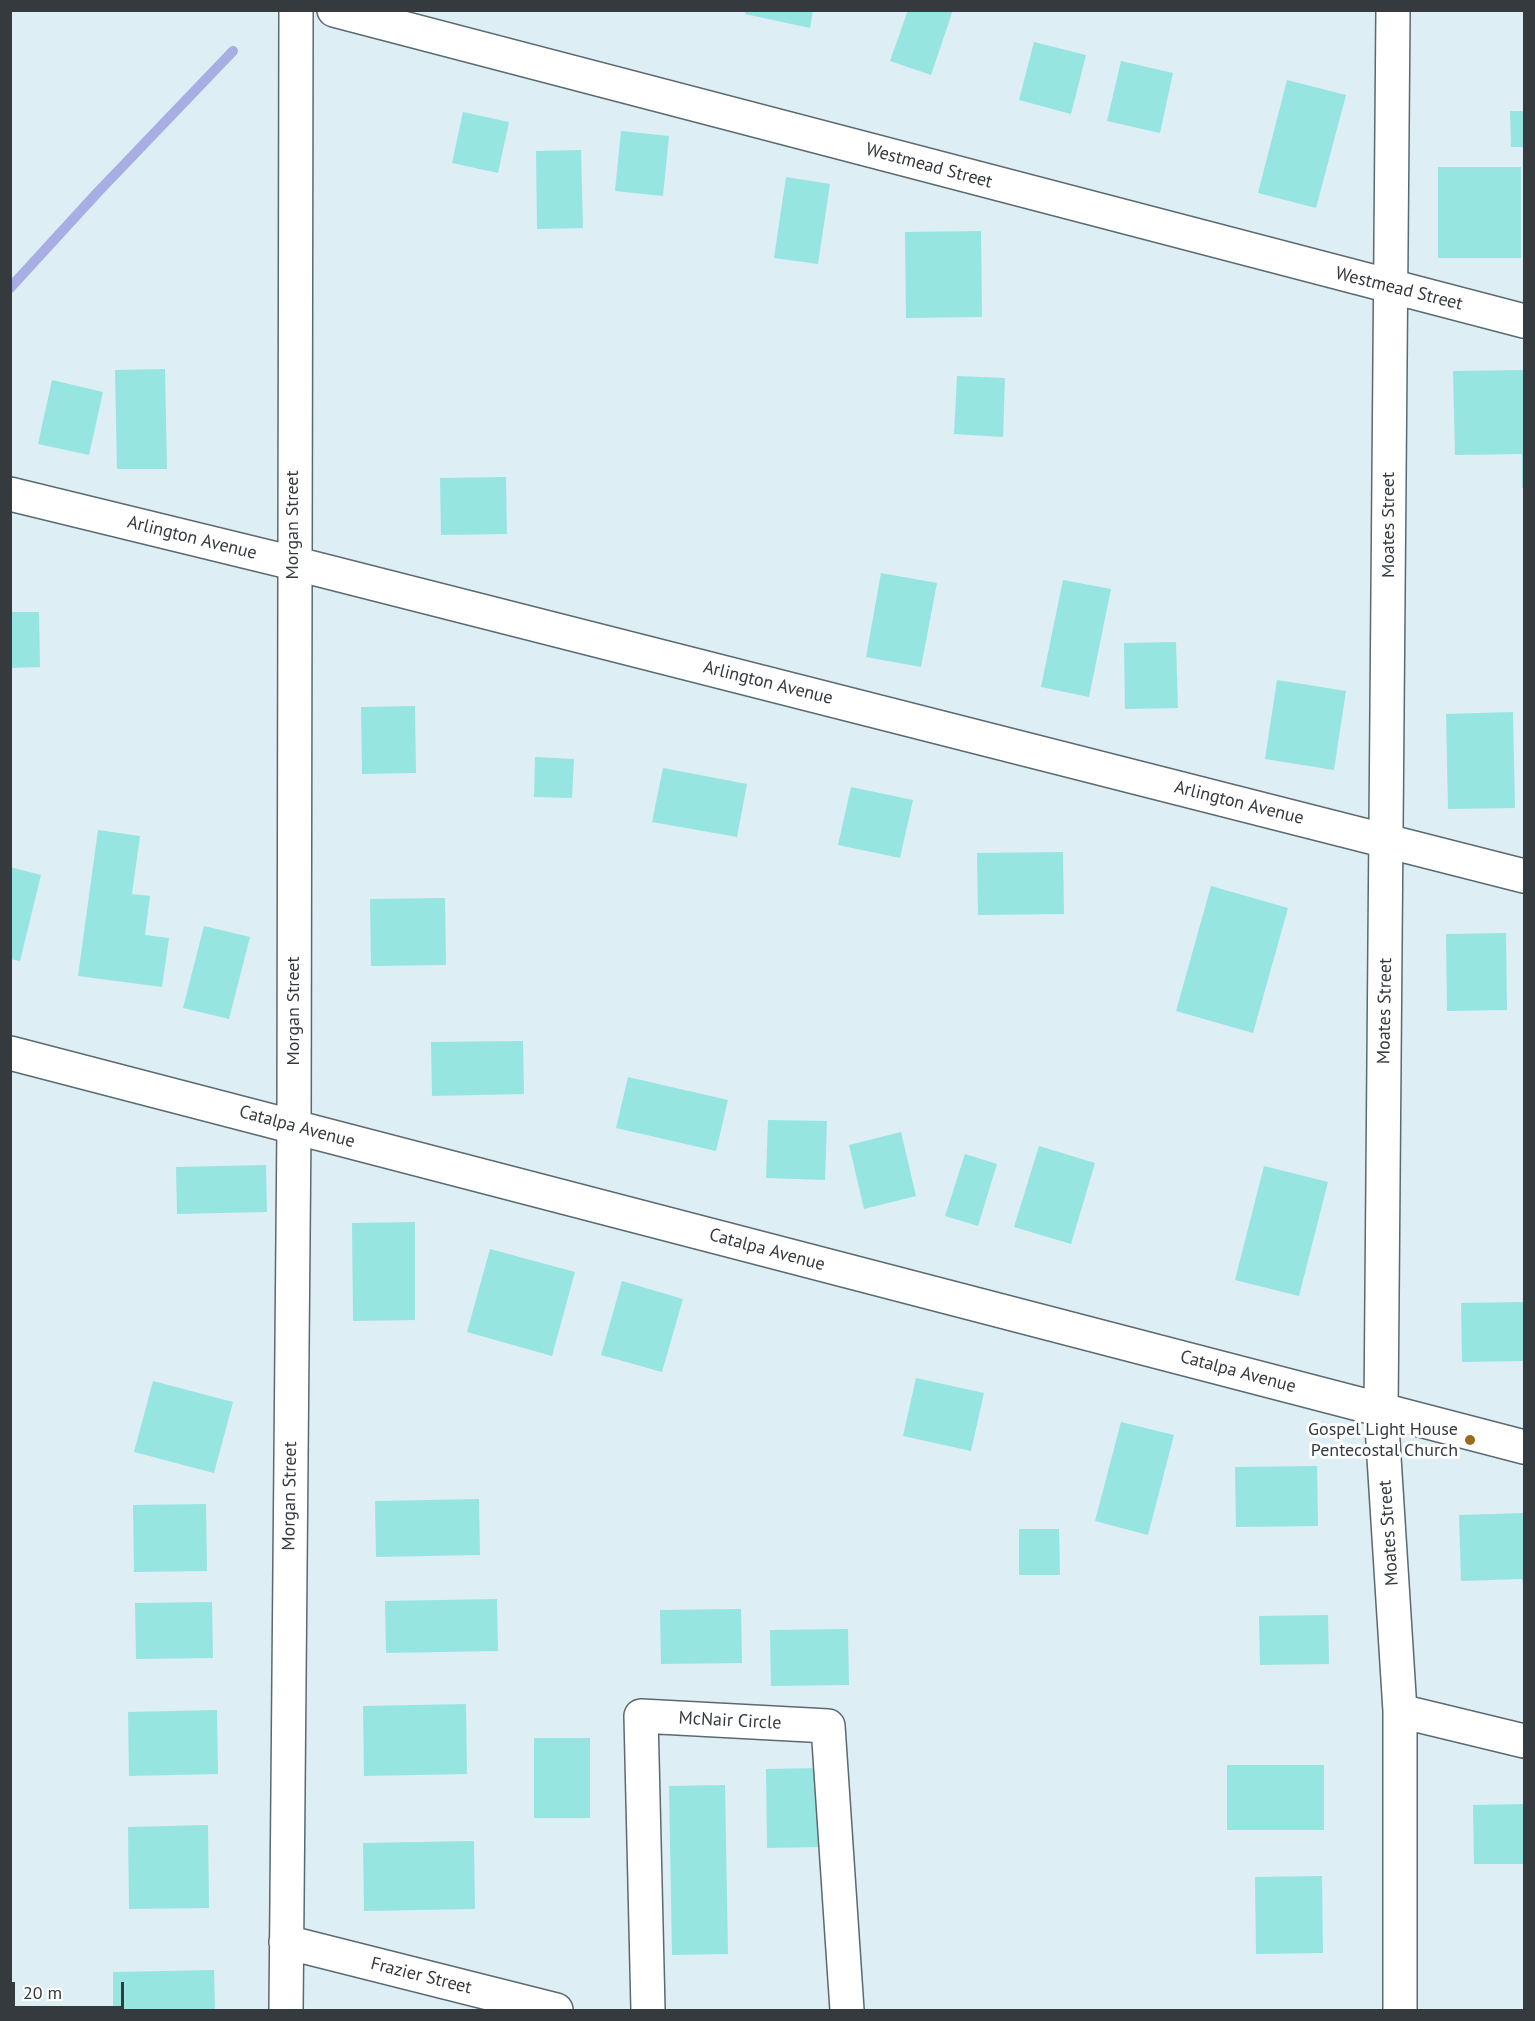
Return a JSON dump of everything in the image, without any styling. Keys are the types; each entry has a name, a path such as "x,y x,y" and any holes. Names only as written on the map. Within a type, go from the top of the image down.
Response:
{"street":[{"name":"Morgan Street","path":"286,2010 294,1126 293,562 296,10"},
{"name":"Westmead Street","path":"334,10 1524,321"},
{"name":"Moates Street","path":"1393,10 1381,1410 1400,1711 1400,2010"},
{"name":"Arlington Avenue","path":"10,494 293,562 1524,876"},
{"name":"Catalpa Avenue","path":"10,1053 1524,1447"},
{"path":"1400,1711 1524,1741"},
{"name":"McNair Circle","path":"648,2010 641,1716 828,1726 847,2010"},
{"name":"Frazier Street","path":"286,1942 556,2010"}],"building":[{"path":"746,10 813,10 810,28 745,14"},
{"path":"908,10 953,10 931,75 890,61"},
{"path":"1034,42 1086,55 1071,114 1019,100"},
{"path":"1121,61 1173,73 1160,133 1107,121"},
{"path":"1287,80 1346,95 1316,208 1258,193"},
{"path":"1510,111 1524,111 1524,147 1511,147"},
{"path":"463,112 509,122 498,173 452,163"},
{"path":"621,131 669,136 663,196 615,191"},
{"path":"581,150 583,228 537,229 536,151"},
{"path":"1438,167 1521,167 1521,258 1438,258"},
{"path":"786,177 830,184 818,264 774,258"},
{"path":"981,231 982,317 906,318 905,232"},
{"path":"165,369 167,469 117,469 115,370"},
{"path":"1524,370 1524,488 1522,488 1522,454 1455,455 1453,371"},
{"path":"957,376 1005,378 1003,437 954,434"},
{"path":"52,380 103,392 89,455 38,444"},
{"path":"506,477 507,534 441,535 440,478"},
{"path":"881,573 937,583 921,667 866,657"},
{"path":"1063,580 1111,589 1089,697 1041,687"},
{"path":"10,612 39,612 40,667 10,668"},
{"path":"1176,642 1178,708 1125,709 1124,643"},
{"path":"1277,680 1346,691 1334,770 1265,759"},
{"path":"415,706 416,773 362,774 361,707"},
{"path":"1513,712 1515,808 1448,809 1446,714"},
{"path":"535,757 574,759 572,798 534,797"},
{"path":"663,768 747,784 737,837 652,822"},
{"path":"851,787 913,800 900,858 838,845"},
{"path":"98,830 140,836 132,894 150,896 145,935 169,938 162,987 78,976"},
{"path":"1063,852 1064,914 978,915 977,853"},
{"path":"10,867 41,875 20,961 10,959"},
{"path":"1211,886 1288,908 1253,1033 1176,1011"},
{"path":"445,898 446,965 371,966 370,899"},
{"path":"204,926 250,937 229,1019 183,1008"},
{"path":"1506,933 1507,1010 1447,1011 1446,934"},
{"path":"523,1041 524,1094 432,1096 431,1042"},
{"path":"628,1077 728,1100 716,1151 616,1128"},
{"path":"768,1120 827,1121 825,1180 766,1178"},
{"path":"901,1132 916,1196 864,1209 849,1145"},
{"path":"1039,1146 1095,1163 1071,1244 1014,1227"},
{"path":"965,1154 997,1164 978,1226 945,1216"},
{"path":"266,1165 267,1212 177,1214 176,1167"},
{"path":"1264,1166 1328,1182 1299,1296 1235,1280"},
{"path":"415,1222 415,1320 353,1321 352,1223"},
{"path":"490,1249 575,1272 552,1356 467,1332"},
{"path":"622,1281 683,1299 662,1372 601,1355"},
{"path":"1524,1302 1524,1361 1462,1362 1461,1303"},
{"path":"916,1378 984,1393 971,1451 903,1436"},
{"path":"153,1381 233,1402 214,1473 134,1452"},
{"path":"1121,1422 1174,1435 1148,1535 1095,1521"},
{"path":"1317,1466 1318,1526 1236,1527 1235,1467"},
{"path":"479,1499 480,1555 376,1557 375,1501"},
{"path":"206,1504 207,1571 134,1572 133,1505"},
{"path":"1524,1513 1524,1589 1522,1579 1461,1581 1459,1515"},
{"path":"1019,1529 1059,1529 1060,1575 1019,1575"},
{"path":"497,1599 498,1651 386,1653 385,1601"},
{"path":"212,1602 213,1658 136,1659 135,1603"},
{"path":"741,1609 742,1663 661,1664 660,1610"},
{"path":"1328,1615 1329,1664 1260,1665 1259,1616"},
{"path":"848,1629 849,1685 771,1686 770,1630"},
{"path":"466,1704 467,1774 364,1776 363,1706"},
{"path":"217,1710 218,1774 129,1776 128,1712"},
{"path":"534,1738 590,1738 590,1818 534,1818"},
{"path":"1227,1765 1324,1765 1324,1830 1227,1830"},
{"path":"819,1768 820,1847 767,1848 766,1769"},
{"path":"725,1785 728,1954 672,1955 669,1786"},
{"path":"1524,1804 1524,1864 1474,1864 1473,1805"},
{"path":"208,1825 209,1908 129,1909 128,1827"},
{"path":"474,1841 475,1909 364,1911 363,1843"},
{"path":"1322,1876 1323,1953 1256,1954 1255,1877"},
{"path":"214,1970 215,2010 113,2010 113,1972"}],"waterway":[{"path":"10,288 233,51"}],"place":[{"name":"Gospel Light House Pentecostal Church","path":"1470,1440"}]}
